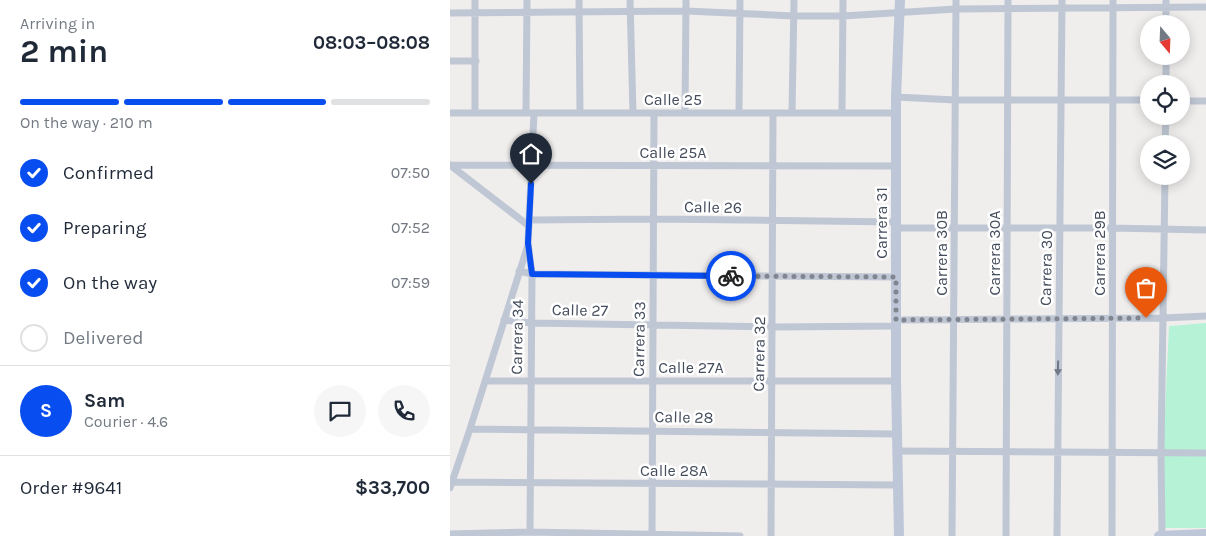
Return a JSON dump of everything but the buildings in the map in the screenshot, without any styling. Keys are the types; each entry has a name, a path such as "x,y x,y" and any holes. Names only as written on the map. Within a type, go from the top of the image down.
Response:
{"street":[{"path":"475,0 475,113"},
{"name":"Carrera 34","path":"527,0 532,165 528,243 532,274 530,532"},
{"path":"579,0 580,113"},
{"path":"630,0 633,113"},
{"path":"686,0 686,112"},
{"path":"739,113 740,0"},
{"path":"792,113 794,0"},
{"path":"842,113 843,0"},
{"name":"Carrera 31","path":"899,536 896,381 896,97 900,0"},
{"name":"Carrera 30B","path":"952,536 956,0"},
{"name":"Carrera 30A","path":"1006,536 1008,0"},
{"path":"450,13 686,11 794,16 843,16 1062,4 1166,4 1206,7"},
{"name":"Carrera 30","path":"1057,536 1062,4"},
{"name":"Carrera 29B","path":"1112,536 1113,4"},
{"path":"450,61 476,61"},
{"path":"896,97 955,100 1140,100"},
{"path":"1190,101 1206,101"},
{"name":"Calle 25","path":"450,113 896,113"},
{"name":"Carrera 33","path":"652,535 654,113"},
{"name":"Carrera 32","path":"771,536 773,113"},
{"path":"450,165 529,223"},
{"name":"Calle 25A","path":"450,165 896,166"},
{"path":"1165,185 1160,536 1206,534"},
{"name":"Calle 26","path":"529,223 654,219 773,221 954,228 1206,230"},
{"path":"451,485 486,381 528,243"},
{"path":"519,271 532,274 896,277"},
{"name":"Calle 27","path":"504,320 531,323 772,327 954,320 1206,316"},
{"name":"Calle 27A","path":"486,381 896,381"},
{"name":"Calle 28","path":"470,429 897,434"},
{"path":"897,451 1206,453"},
{"name":"Calle 28A","path":"451,485 531,482 897,485"},
{"path":"450,534 530,532 740,536"}],"green space":[{"path":"1206,323 1206,528 1164,528 1163,453 1169,326"}],"way so far":[{"path":"731,276 896,277 896,320 1146,318"}],"route":[{"path":"531,184 528,243 532,274 731,276"}]}
